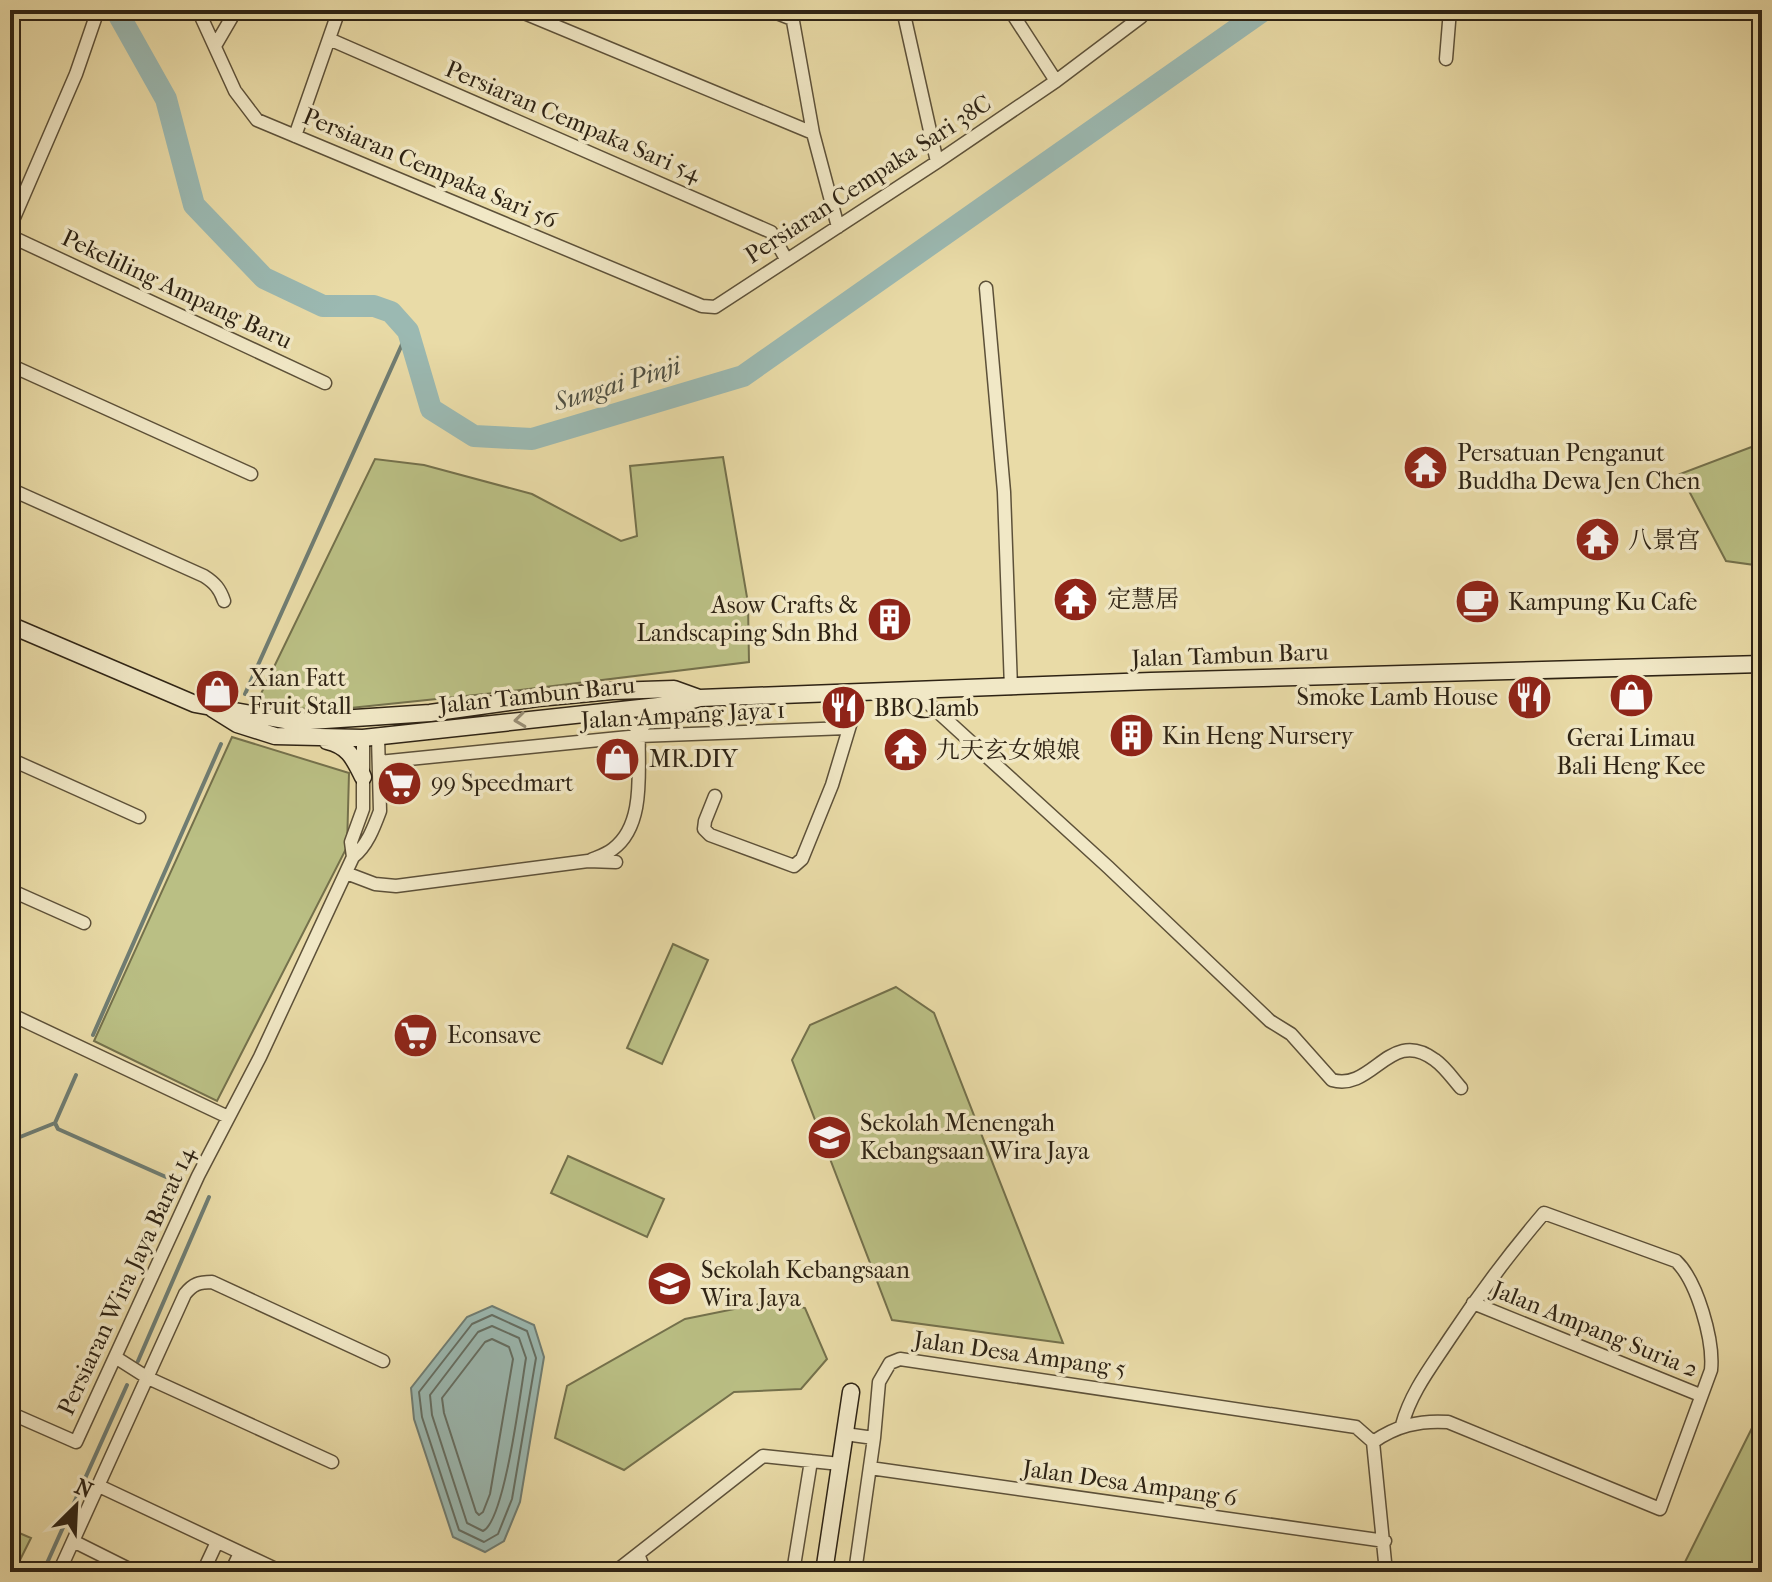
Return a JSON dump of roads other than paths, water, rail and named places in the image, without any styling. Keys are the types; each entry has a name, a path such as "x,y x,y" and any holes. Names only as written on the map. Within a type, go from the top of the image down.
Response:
{"main road":[{"path":"10,625 119,673 213,709 254,731 275,736 370,735 430,713"},
{"name":"Jalan Tambun Baru","path":"370,735 664,705 700,698 1151,681 1762,664"},
{"name":"Jalan Tambun Baru","path":"430,713 612,691 674,689 700,698"},
{"path":"213,709 240,712 284,727 355,727 370,735"},
{"path":"261,718 334,722 392,714 430,713"},
{"path":"310,737 335,743 351,753 363,777"},
{"path":"824,1572 851,1392"}],"street":[{"name":"Persiaran Cempaka Sari 56","path":"198,10 235,91 257,120 702,306"},
{"path":"215,46 236,10"},
{"path":"295,136 339,10"},
{"path":"517,10 813,133"},
{"path":"769,10 792,14 813,133 838,227"},
{"path":"907,10 937,162"},
{"path":"1010,10 1056,81"},
{"path":"1446,59 1450,10"},
{"path":"10,227 71,85 98,11"},
{"name":"Persiaran Cempaka Sari 38C","path":"702,306 715,307 937,162 1056,81 1141,17"},
{"name":"Persiaran Cempaka Sari 54","path":"329,39 771,232 786,259"},
{"name":"Pekeliling Ampang Baru","path":"10,236 325,383"},
{"path":"986,288 1004,492 1011,688"},
{"path":"10,365 251,474"},
{"path":"10,489 204,576 214,582 224,601"},
{"path":"715,796 705,821 704,829 710,835 794,866 802,859 832,785 860,692"},
{"path":"916,692 1108,867 1270,1021 1291,1034 1332,1080 1339,1083 1351,1080 1398,1051 1415,1049 1437,1060 1461,1088"},
{"path":"588,861 614,848 632,823 638,785 639,733 664,705"},
{"path":"597,711 629,721 639,733"},
{"name":"Jalan Ampang Jaya 1","path":"379,762 639,733 847,728"},
{"path":"370,735 379,762 380,811 360,852 353,857 351,842 363,809 363,777 370,735"},
{"path":"10,759 139,817"},
{"name":"Persiaran Wira Jaya Barat 14","path":"10,1413 76,1442 353,857"},
{"path":"346,873 375,884 396,886 588,861 616,862"},
{"path":"10,890 84,923"},
{"path":"10,1014 228,1117"},
{"path":"1386,1572 1373,1442 1402,1425 1448,1422 1660,1509 1711,1370 1713,1353 1687,1272 1676,1261 1544,1213 1473,1303 1410,1399 1402,1425"},
{"path":"59,1572 185,1294 192,1285 212,1282 383,1361"},
{"name":"Jalan Ampang Suria 2","path":"1473,1303 1700,1395"},
{"path":"115,1357 148,1378 332,1462"},
{"name":"Jalan Desa Ampang 5","path":"855,1572 879,1382 890,1363 900,1359 1356,1427 1373,1442"},
{"path":"845,1434 874,1438"},
{"path":"615,1572 763,1456 840,1464"},
{"path":"793,1572 811,1461"},
{"name":"Jalan Desa Ampang 6","path":"870,1468 1385,1541"},
{"path":"99,1486 282,1572"},
{"path":"73,1541 135,1572"},
{"path":"203,1572 217,1542"},
{"path":"231,1572 240,1553"},
{"path":"638,1554 645,1572"}],"water":[{"path":"492,1306 534,1325 544,1357 520,1502 504,1541 485,1552 453,1537 414,1419 411,1388 467,1317"}],"waterway":[{"name":"Sungai Pinji","path":"116,10 166,99 194,205 264,278 323,306 374,306 391,312 408,331 431,409 474,436 532,439 743,376 1264,10"},
{"path":"245,694 408,331"},
{"path":"93,1035 221,744"},
{"path":"10,1141 55,1123 76,1075"},
{"path":"55,1123 58,1129 166,1177"},
{"path":"138,1361 209,1197"},
{"path":"43,1572 127,1385"}],"place":[{"name":"Persatuan Penganut Buddha Dewa Jen Chen","path":"1426,467"},
{"name":"八景宫","path":"1597,540"},
{"name":"定慧居","path":"1076,599"},
{"name":"Kampung Ku Cafe","path":"1477,602"},
{"name":"Asow Crafts & Landscaping Sdn Bhd","path":"889,619"},
{"name":"Xian Fatt Fruit Stall","path":"218,692"},
{"name":"Gerai Limau Bali Heng Kee","path":"1631,696"},
{"name":"Smoke Lamb House","path":"1529,697"},
{"name":"BBQ lamb","path":"843,708"},
{"name":"Kin Heng Nursery","path":"1131,736"},
{"name":"九天玄女娘娘","path":"905,750"},
{"name":"MR.DIY","path":"618,759"},
{"name":"99 Speedmart","path":"400,783"},
{"name":"Econsave","path":"416,1035"},
{"name":"Sekolah Menengah Kebangsaan Wira Jaya","path":"829,1137"},
{"name":"Sekolah Kebangsaan Wira Jaya","path":"670,1284"}]}
